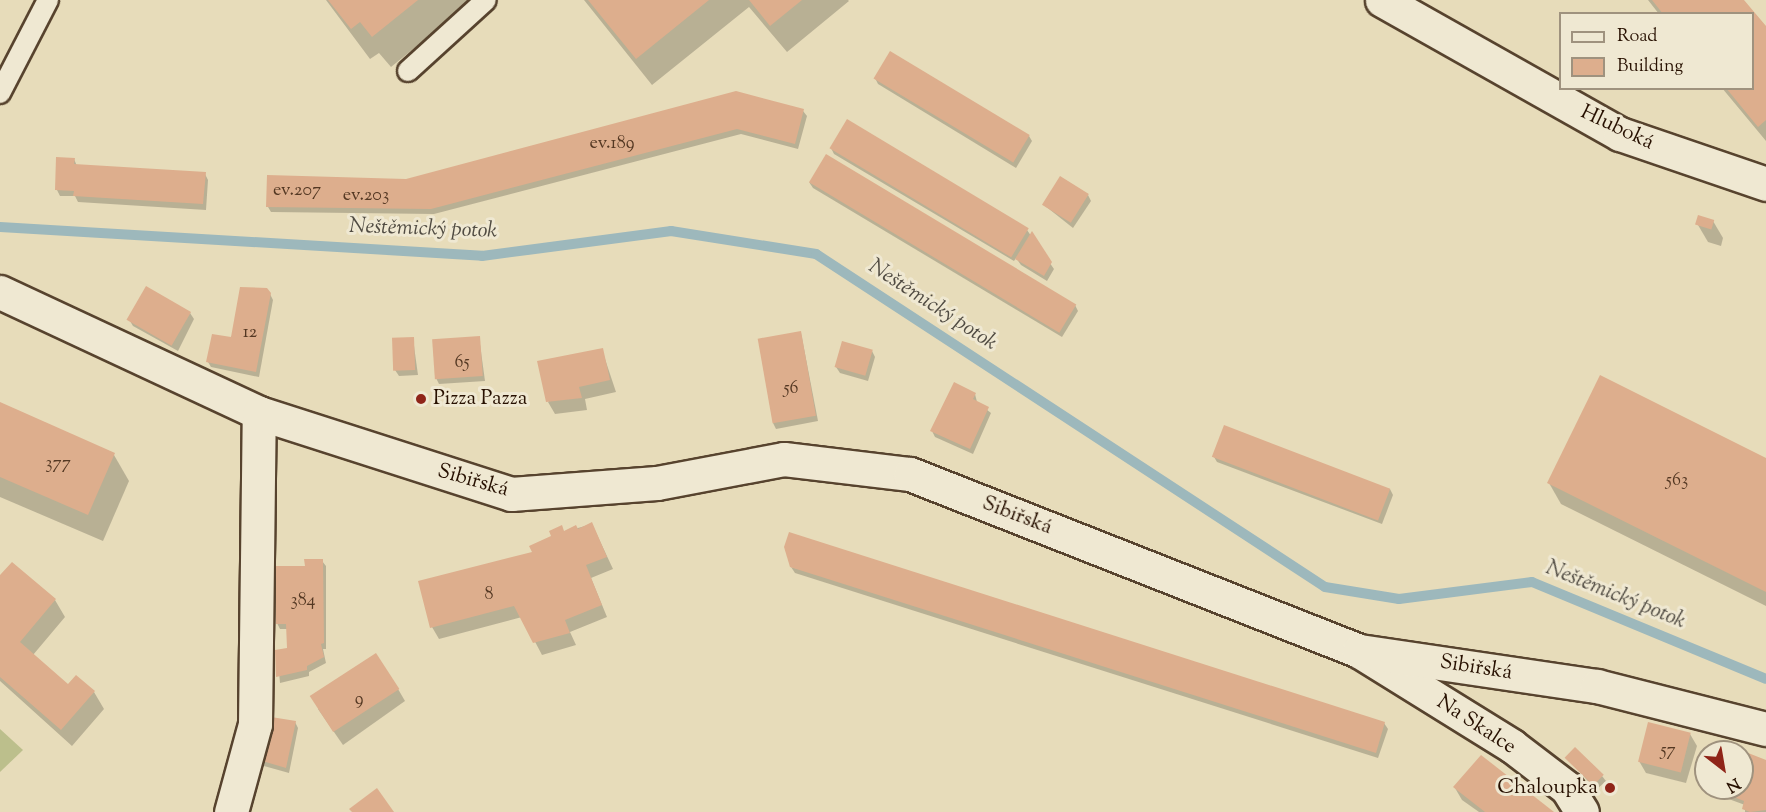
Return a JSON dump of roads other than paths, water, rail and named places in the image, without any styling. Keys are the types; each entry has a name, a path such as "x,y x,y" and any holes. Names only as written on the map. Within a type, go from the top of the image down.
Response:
{"street":[{"name":"Hluboká","path":"1382,0 1620,134 1766,184"},
{"name":"Sibiřská","path":"0,292 259,413 511,494 657,483 784,459 910,474 1359,651 1597,686 1766,729"},
{"path":"231,812 255,724 259,413"},
{"name":"Na Skalce","path":"1359,651 1512,746 1567,788 1582,812"}],"lane":[{"path":"0,93 48,0"},
{"path":"408,71 486,0"}],"waterway":[{"name":"Neštěmický potok","path":"0,227 482,256 671,231 816,254 1325,587 1399,599 1532,582 1766,679"}],"place":[{"name":"Pizza Pazza","path":"421,399"},
{"name":"Chaloupka","path":"1610,788"}]}
